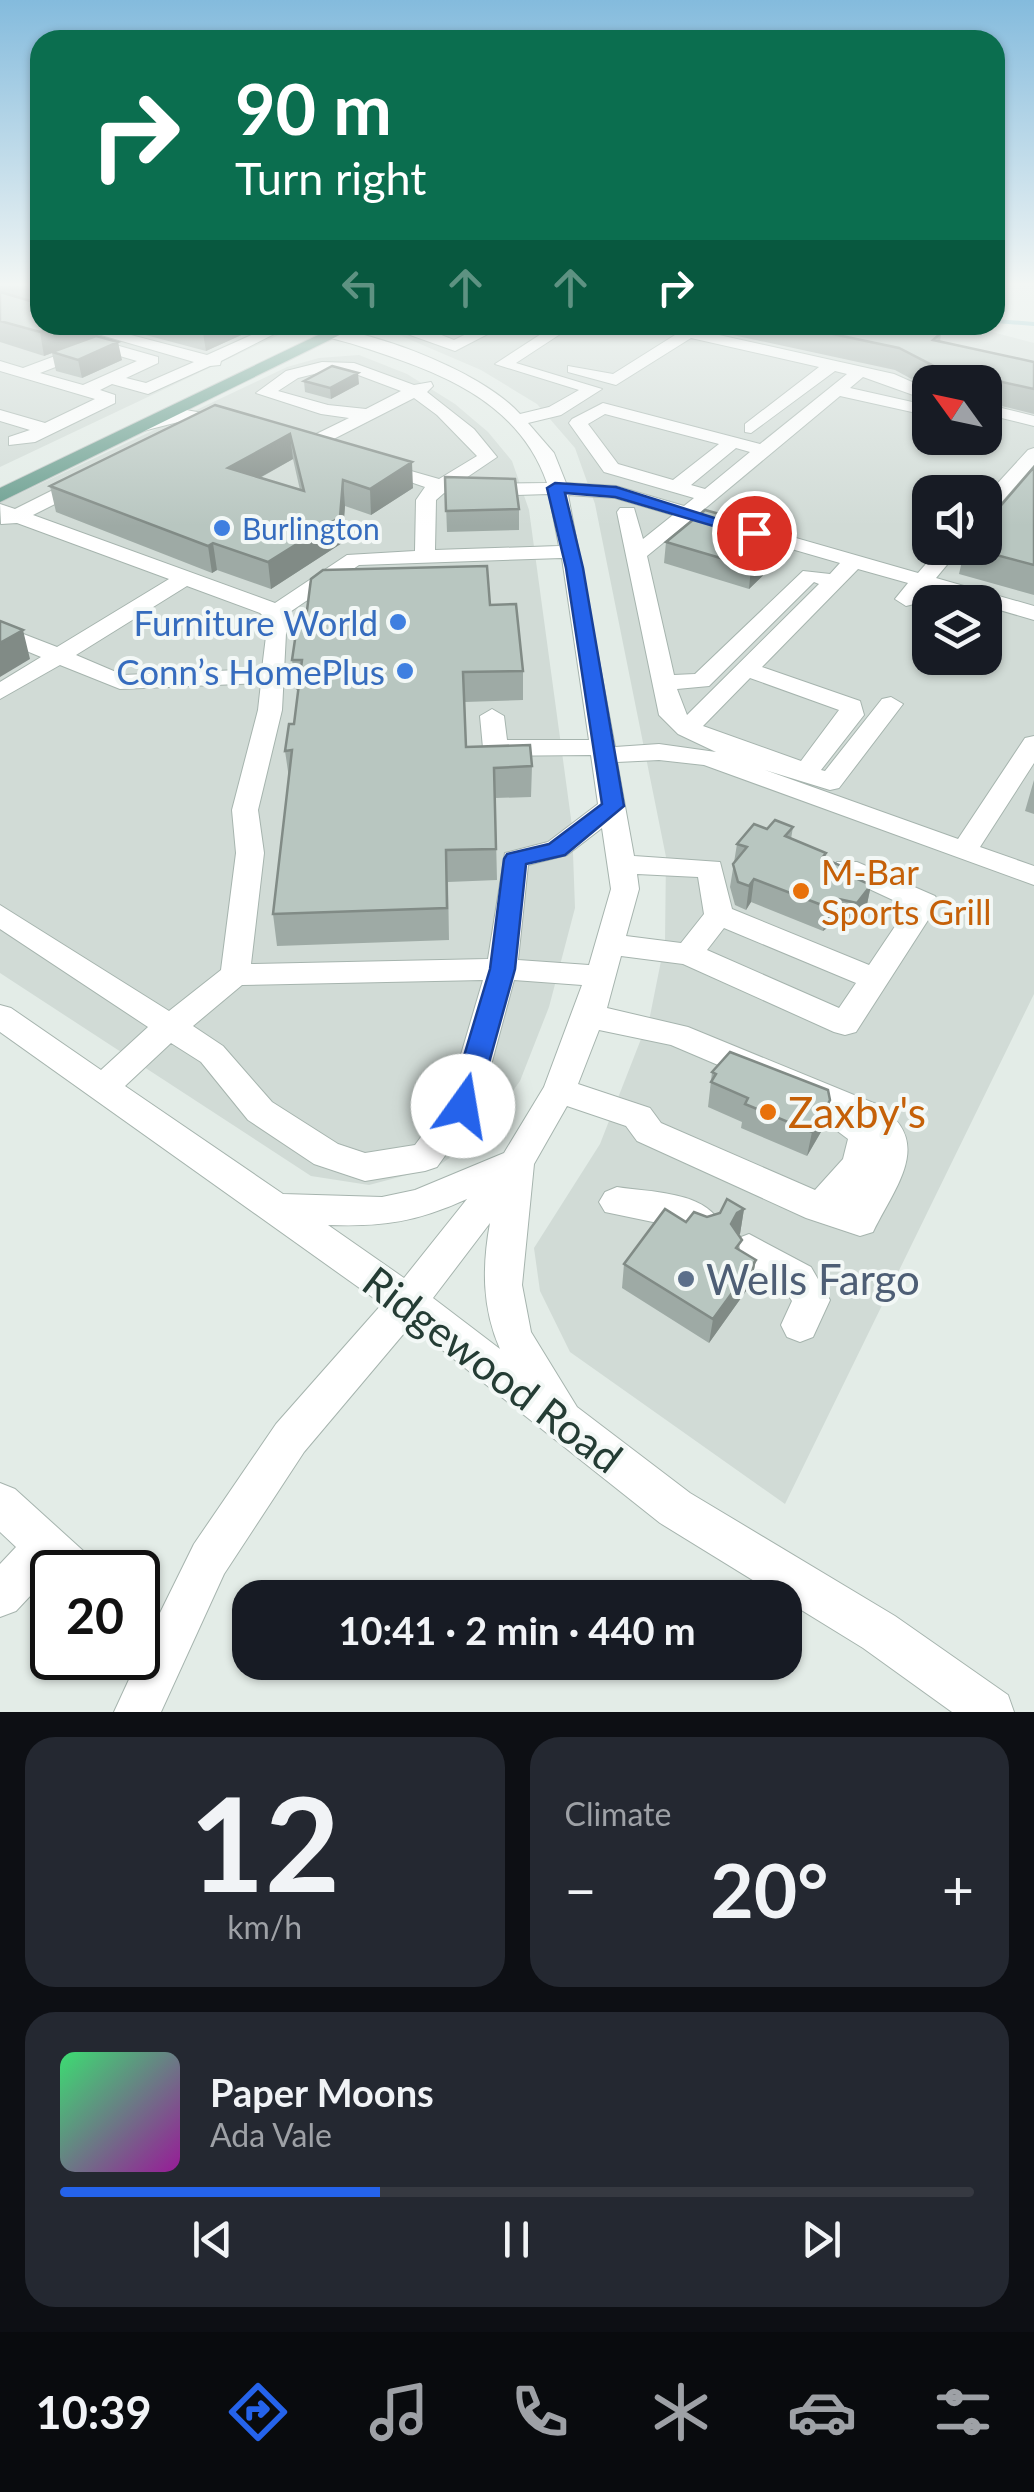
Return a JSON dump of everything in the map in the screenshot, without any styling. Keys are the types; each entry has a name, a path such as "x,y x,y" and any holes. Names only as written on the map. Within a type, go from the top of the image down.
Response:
{"main road":[{"path":"0,496 216,392 261,366"},
{"path":"0,478 236,367"}],"street":[{"path":"14,371 84,391 116,394 148,389 197,366"},
{"path":"231,366 236,367"},
{"path":"320,370 386,390 366,408 327,410 264,392 304,372 327,366"},
{"path":"305,386 320,370 340,366 402,386"},
{"path":"344,366 378,372 402,386 472,434 488,457 426,500 425,556"},
{"path":"160,1628 290,1438 408,1301 518,1161 559,1090 590,1016 626,889 571,552 545,453 500,402 433,366"},
{"path":"463,366 452,373 402,386 298,444 459,492 555,488 616,492 1034,613"},
{"path":"510,366 782,436"},
{"path":"559,366 616,380 638,366"},
{"path":"751,428 831,366"},
{"path":"836,366 912,387"},
{"path":"5,443 47,430 90,410 116,394 140,367 175,376"},
{"path":"14,371 90,410"},
{"path":"637,554 860,372"},
{"path":"517,420 554,411 594,389"},
{"path":"837,390 912,407"},
{"path":"208,417 202,404 216,392"},
{"path":"335,397 366,408"},
{"path":"709,496 611,468 578,424 603,408 764,450"},
{"path":"1002,413 1034,420"},
{"path":"0,415 47,430"},
{"path":"143,426 178,416 208,417 244,428"},
{"path":"159,445 208,417"},
{"path":"1002,427 1034,434"},
{"path":"676,487 733,442"},
{"path":"1002,490 1034,454"},
{"path":"6,517 106,472"},
{"path":"627,512 670,715 693,732 830,782 891,704"},
{"path":"6,517 276,612 279,618 270,676 270,708 245,810 250,853 236,975"},
{"path":"276,612 354,559 571,552"},
{"path":"693,732 746,669 853,562"},
{"path":"906,599 936,565"},
{"path":"661,682 701,680 810,574 834,582"},
{"path":"0,692 185,578"},
{"path":"0,632 120,682 270,676"},
{"path":"746,669 847,703 854,710 805,773"},
{"path":"492,716 497,759 602,751 708,758 1034,876"},
{"path":"964,851 1034,743"},
{"path":"0,915 212,1054 260,1111 326,1154 365,1167 425,1157 463,1106 502,969 515,859 557,850 613,806"},
{"path":"622,865 710,868 719,915 688,954"},
{"path":"608,944 688,954 845,1024 924,904 847,868"},
{"path":"719,915 875,979"},
{"path":"103,1089 172,1025 236,975 502,969 600,976"},
{"name":"Ridgewood Road","path":"0,1016 408,1301 675,1508 879,1632 990,1712"},
{"path":"559,1090 638,1117 650,1132 818,1208 860,1221 891,1162 892,1139 879,1122 677,1036 590,1016"},
{"path":"275,1209 382,1212 420,1204 518,1161"},
{"path":"518,1161 501,1262 503,1302 520,1354 572,1428"},
{"path":"0,1504 50,1550"},
{"path":"0,1595 30,1578"},
{"path":"138,1712 144,1680"}],"shaded area":[{"path":"0,366 214,366 0,467"},
{"path":"387,366 407,374 455,404 488,432 512,461 529,510 572,826 575,908 549,1007 520,1081 481,1135 437,1167 369,1185 311,1176 0,973 0,503 287,367"},
{"path":"471,366 912,366 912,455 1002,455 1002,366 1034,366 1034,994 785,1504 570,1352 540,1291 534,1248 600,1144 650,1016 665,941 666,857 595,504 575,448 537,404"}],"building":[{"path":"332,366 358,373 330,388 304,381"},
{"path":"1002,366 1034,366 1034,389 1002,382"},
{"path":"215,405 412,462 370,489 343,480 340,517 268,562 213,543 208,546 50,486","holes":["290,434 304,491 228,468"]},
{"path":"1034,467 1034,565 1002,556 1002,504"},
{"path":"445,477 515,479 519,509 446,511"},
{"path":"705,510 788,533 751,567 666,542"},
{"path":"487,566 490,605 516,604 523,671 463,672 466,747 530,745 532,766 494,768 496,849 446,850 447,908 273,914 292,750 285,751 289,724 294,724 302,660 292,660 297,626 305,626 311,579 323,570"},
{"path":"0,621 23,630 0,643"},
{"path":"775,820 793,827 785,836 826,853 822,858 849,869 857,874 855,878 871,885 857,903 839,899 827,907 754,879 749,886 738,882 733,864 747,847 737,844 754,824 767,829"},
{"path":"730,1052 828,1090 830,1100 812,1132 745,1104 748,1098 711,1082 716,1074 712,1072"},
{"name":"Wells Fargo","path":"727,1199 744,1209 731,1224 742,1240 736,1248 756,1260 713,1319 624,1264 665,1209 686,1222 694,1212 707,1217 720,1213"}],"place":[{"name":"Burlington","path":"222,528"},
{"name":"Furniture World","path":"398,622"},
{"name":"Conn’s HomePlus","path":"405,671"},
{"name":"M-Bar Sports Grill","path":"801,891"},
{"name":"Zaxby's","path":"768,1112"},
{"name":"Wells Fargo","path":"686,1279"}],"route":[{"path":"463,1106 502,969 515,859 557,850 613,806 574,568 555,488 616,492 754,533"}]}
